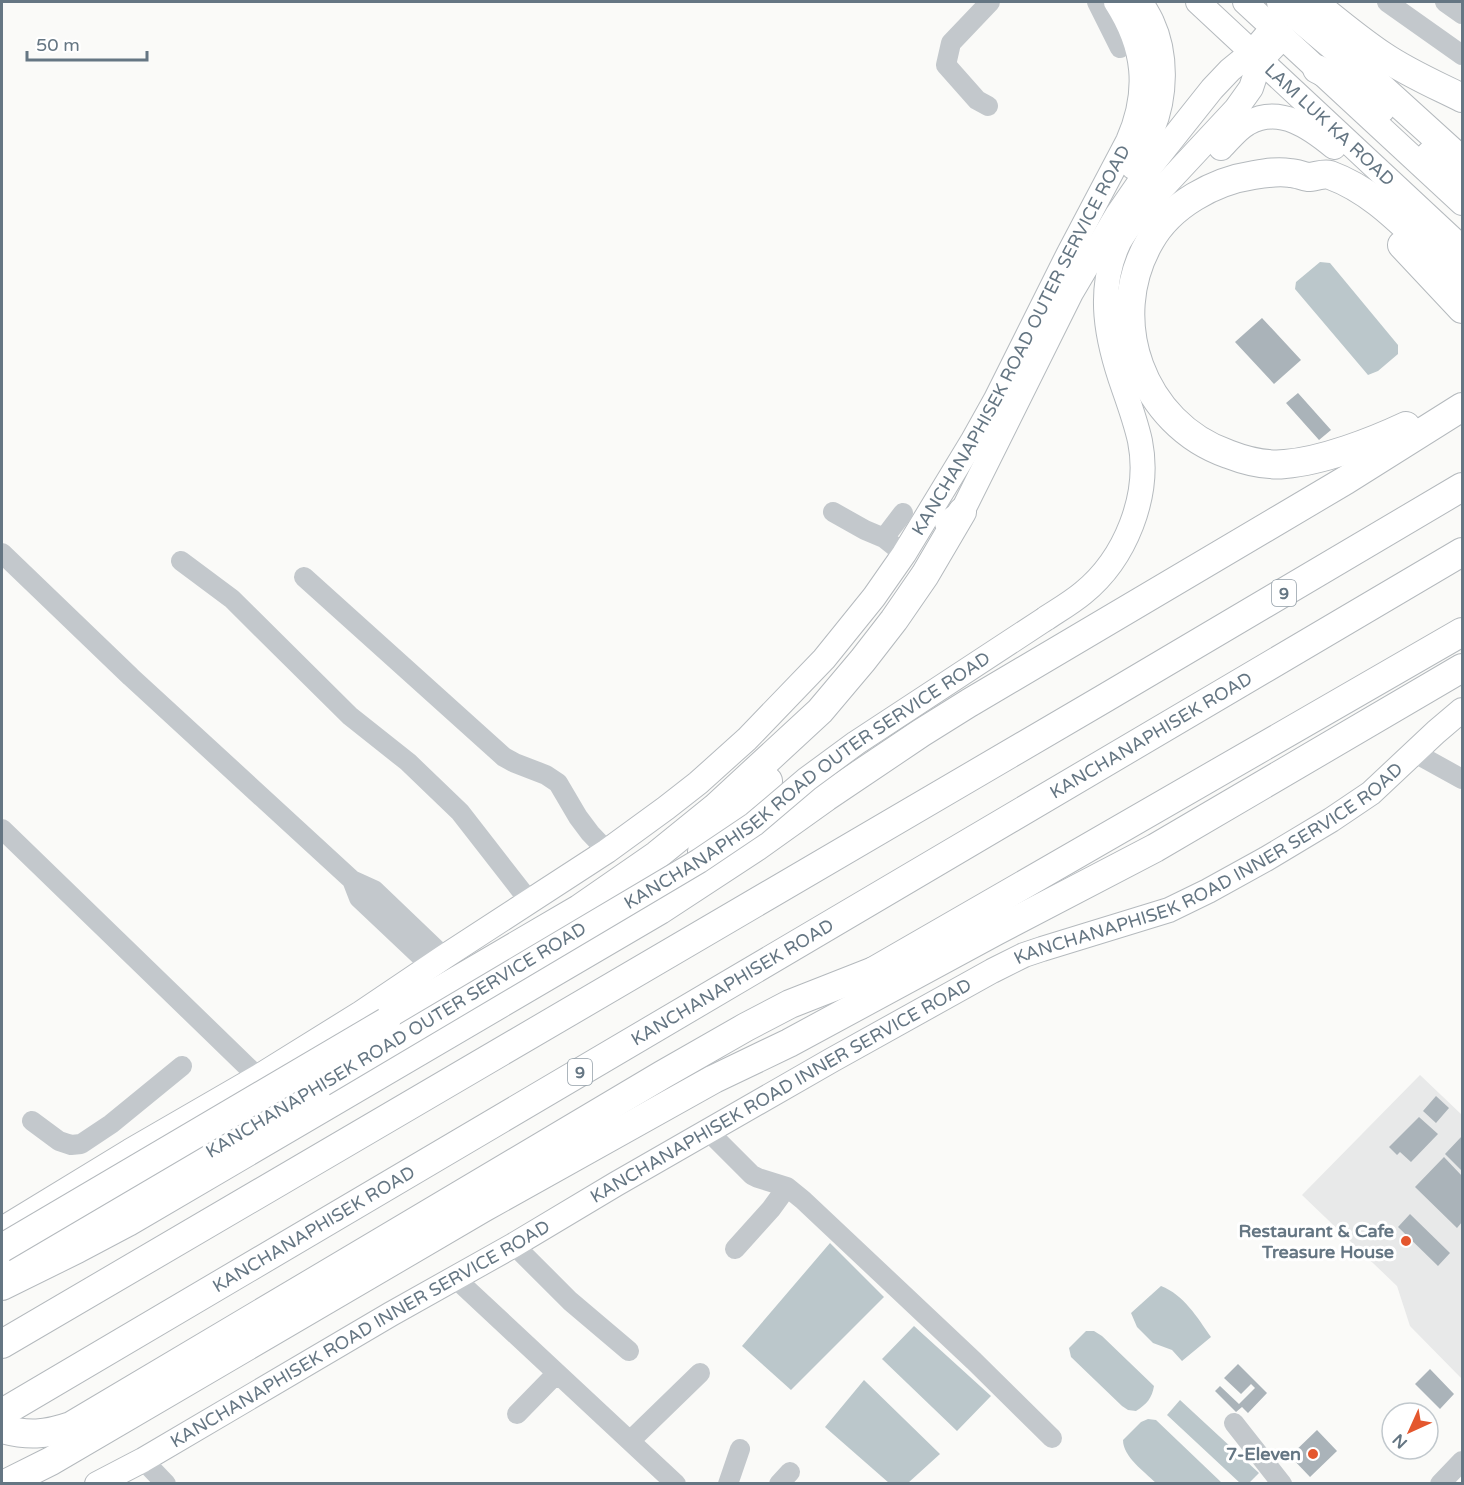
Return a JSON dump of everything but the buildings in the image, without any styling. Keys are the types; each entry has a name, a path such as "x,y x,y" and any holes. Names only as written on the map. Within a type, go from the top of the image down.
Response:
{"highway":[{"path":"1281,2 1364,72 1462,161"},
{"path":"1313,2 1384,57 1462,98"},
{"path":"1317,69 1364,93 1462,185"},
{"path":"1462,309 1384,226 1347,197 1308,177 1274,172 1224,182 1180,207 1166,220 1144,251 1132,291 1130,317 1136,359 1150,390 1162,408 1192,437 1222,452 1251,461 1284,465 1336,453 1386,435 1462,399"},
{"path":"1308,177 1327,174 1374,199 1462,276"},
{"path":"2,1286 76,1250 154,1207 660,910 921,733 1346,480 1462,407"},
{"name":"9","path":"2,1344 1462,487"},
{"path":"566,965 601,932 720,838 765,785 820,711 894,620 925,575 962,512"},
{"name":"KANCHANAPHISEK ROAD","path":"2,1413 1462,552"},
{"path":"714,1079 874,971 1462,632"},
{"path":"5,1484 51,1461 483,1208 714,1079 789,1043 1155,848 1462,668"},
{"path":"2,1248 579,909 657,855 715,808 820,711"},
{"path":"2,1429 39,1434 71,1426 746,1027 790,1004 874,971"}],"main road":[{"name":"KANCHANAPHISEK ROAD OUTER SERVICE ROAD","path":"2,1229 361,1013 607,851 682,796 747,739 824,659 874,597 904,554 972,442 1133,129 1142,93 1140,56 1131,28 1116,2"},
{"path":"1071,293 1152,129 1160,104 1162,82 1158,39 1152,21 1140,2"},
{"name":"LAM LUK KA ROAD","path":"1198,2 1462,249"},
{"name":"LAM LUK KA ROAD","path":"1245,2 1462,203"},
{"name":"KANCHANAPHISEK ROAD OUTER SERVICE ROAD","path":"962,512 1071,293 1133,191 1230,70 1256,56 1278,33"},
{"name":"KANCHANAPHISEK ROAD OUTER SERVICE ROAD","path":"2,1270 130,1198 722,846 754,824 813,774 856,743 1083,593 1116,555 1127,535 1140,490 1142,458 1136,427 1106,324 1108,278 1113,259 1128,226 1236,109 1251,88 1256,56"},
{"path":"1191,116 1212,100 1220,101 1226,112 1213,134"},
{"path":"1176,174 1216,153 1251,121 1259,118 1280,117 1296,121 1339,152 1441,246 1462,258"},
{"path":"904,554 962,512"},
{"name":"KANCHANAPHISEK ROAD INNER SERVICE ROAD","path":"97,1484 143,1460 708,1131 1010,962 1042,949 1169,909 1208,891 1289,846 1382,784 1462,710"},
{"path":"57,1196 22,1225 19,1233 25,1243 39,1248 101,1168"}],"street":[{"path":"988,106 977,100 946,65 951,43 990,2"},
{"path":"1097,2 1120,48"},
{"path":"1386,2 1462,55"},
{"path":"1445,2 1462,14"},
{"path":"833,512 884,538 904,554"},
{"path":"884,538 903,513"},
{"path":"2,553 131,677 352,880 360,898 437,961"},
{"path":"181,561 232,599 350,716 408,762 460,812 530,902"},
{"path":"304,577 504,757 515,764 546,775 558,783 578,817 607,851"},
{"path":"1415,753 1462,779"},
{"path":"2,829 258,1077"},
{"path":"32,1121 59,1141 71,1145 81,1144 111,1124 182,1066"},
{"path":"111,1124 130,1151"},
{"path":"708,1131 752,1175 787,1187 803,1200 1052,1438"},
{"path":"735,1249 771,1209 787,1187"},
{"path":"514,1245 570,1301 629,1351"},
{"path":"455,1278 630,1441 664,1480"},
{"path":"630,1441 700,1372"},
{"path":"517,1414 557,1373"},
{"path":"1234,1423 1281,1484"},
{"path":"728,1484 740,1449"},
{"path":"143,1460 166,1484"},
{"path":"1440,1484 1462,1461"}],"shaded area":[{"path":"1320,262 1330,263 1398,345 1398,354 1378,371 1368,375 1295,289 1296,282"},
{"name":"Restaurant & Cafe Treasure House","path":"1420,1075 1462,1115 1462,1379 1410,1326 1397,1286 1302,1195"},
{"path":"830,1243 884,1297 791,1390 742,1346"},
{"path":"1161,1286 1183,1301 1211,1337 1182,1361 1172,1350 1153,1343 1137,1327 1131,1313"},
{"path":"914,1326 991,1396 957,1431 882,1359"},
{"path":"1086,1331 1094,1331 1102,1336 1154,1386 1148,1400 1136,1411 1122,1406 1071,1357 1069,1348"},
{"path":"864,1380 940,1454 908,1483 889,1483 825,1427"},
{"path":"1180,1400 1259,1473 1249,1483 1240,1483 1167,1415"},
{"path":"1148,1419 1156,1420 1222,1483 1156,1483 1131,1458 1123,1440 1141,1422"}],"place":[{"name":"Restaurant & Cafe Treasure House","path":"1406,1241"},
{"name":"7-Eleven","path":"1313,1454"}]}
